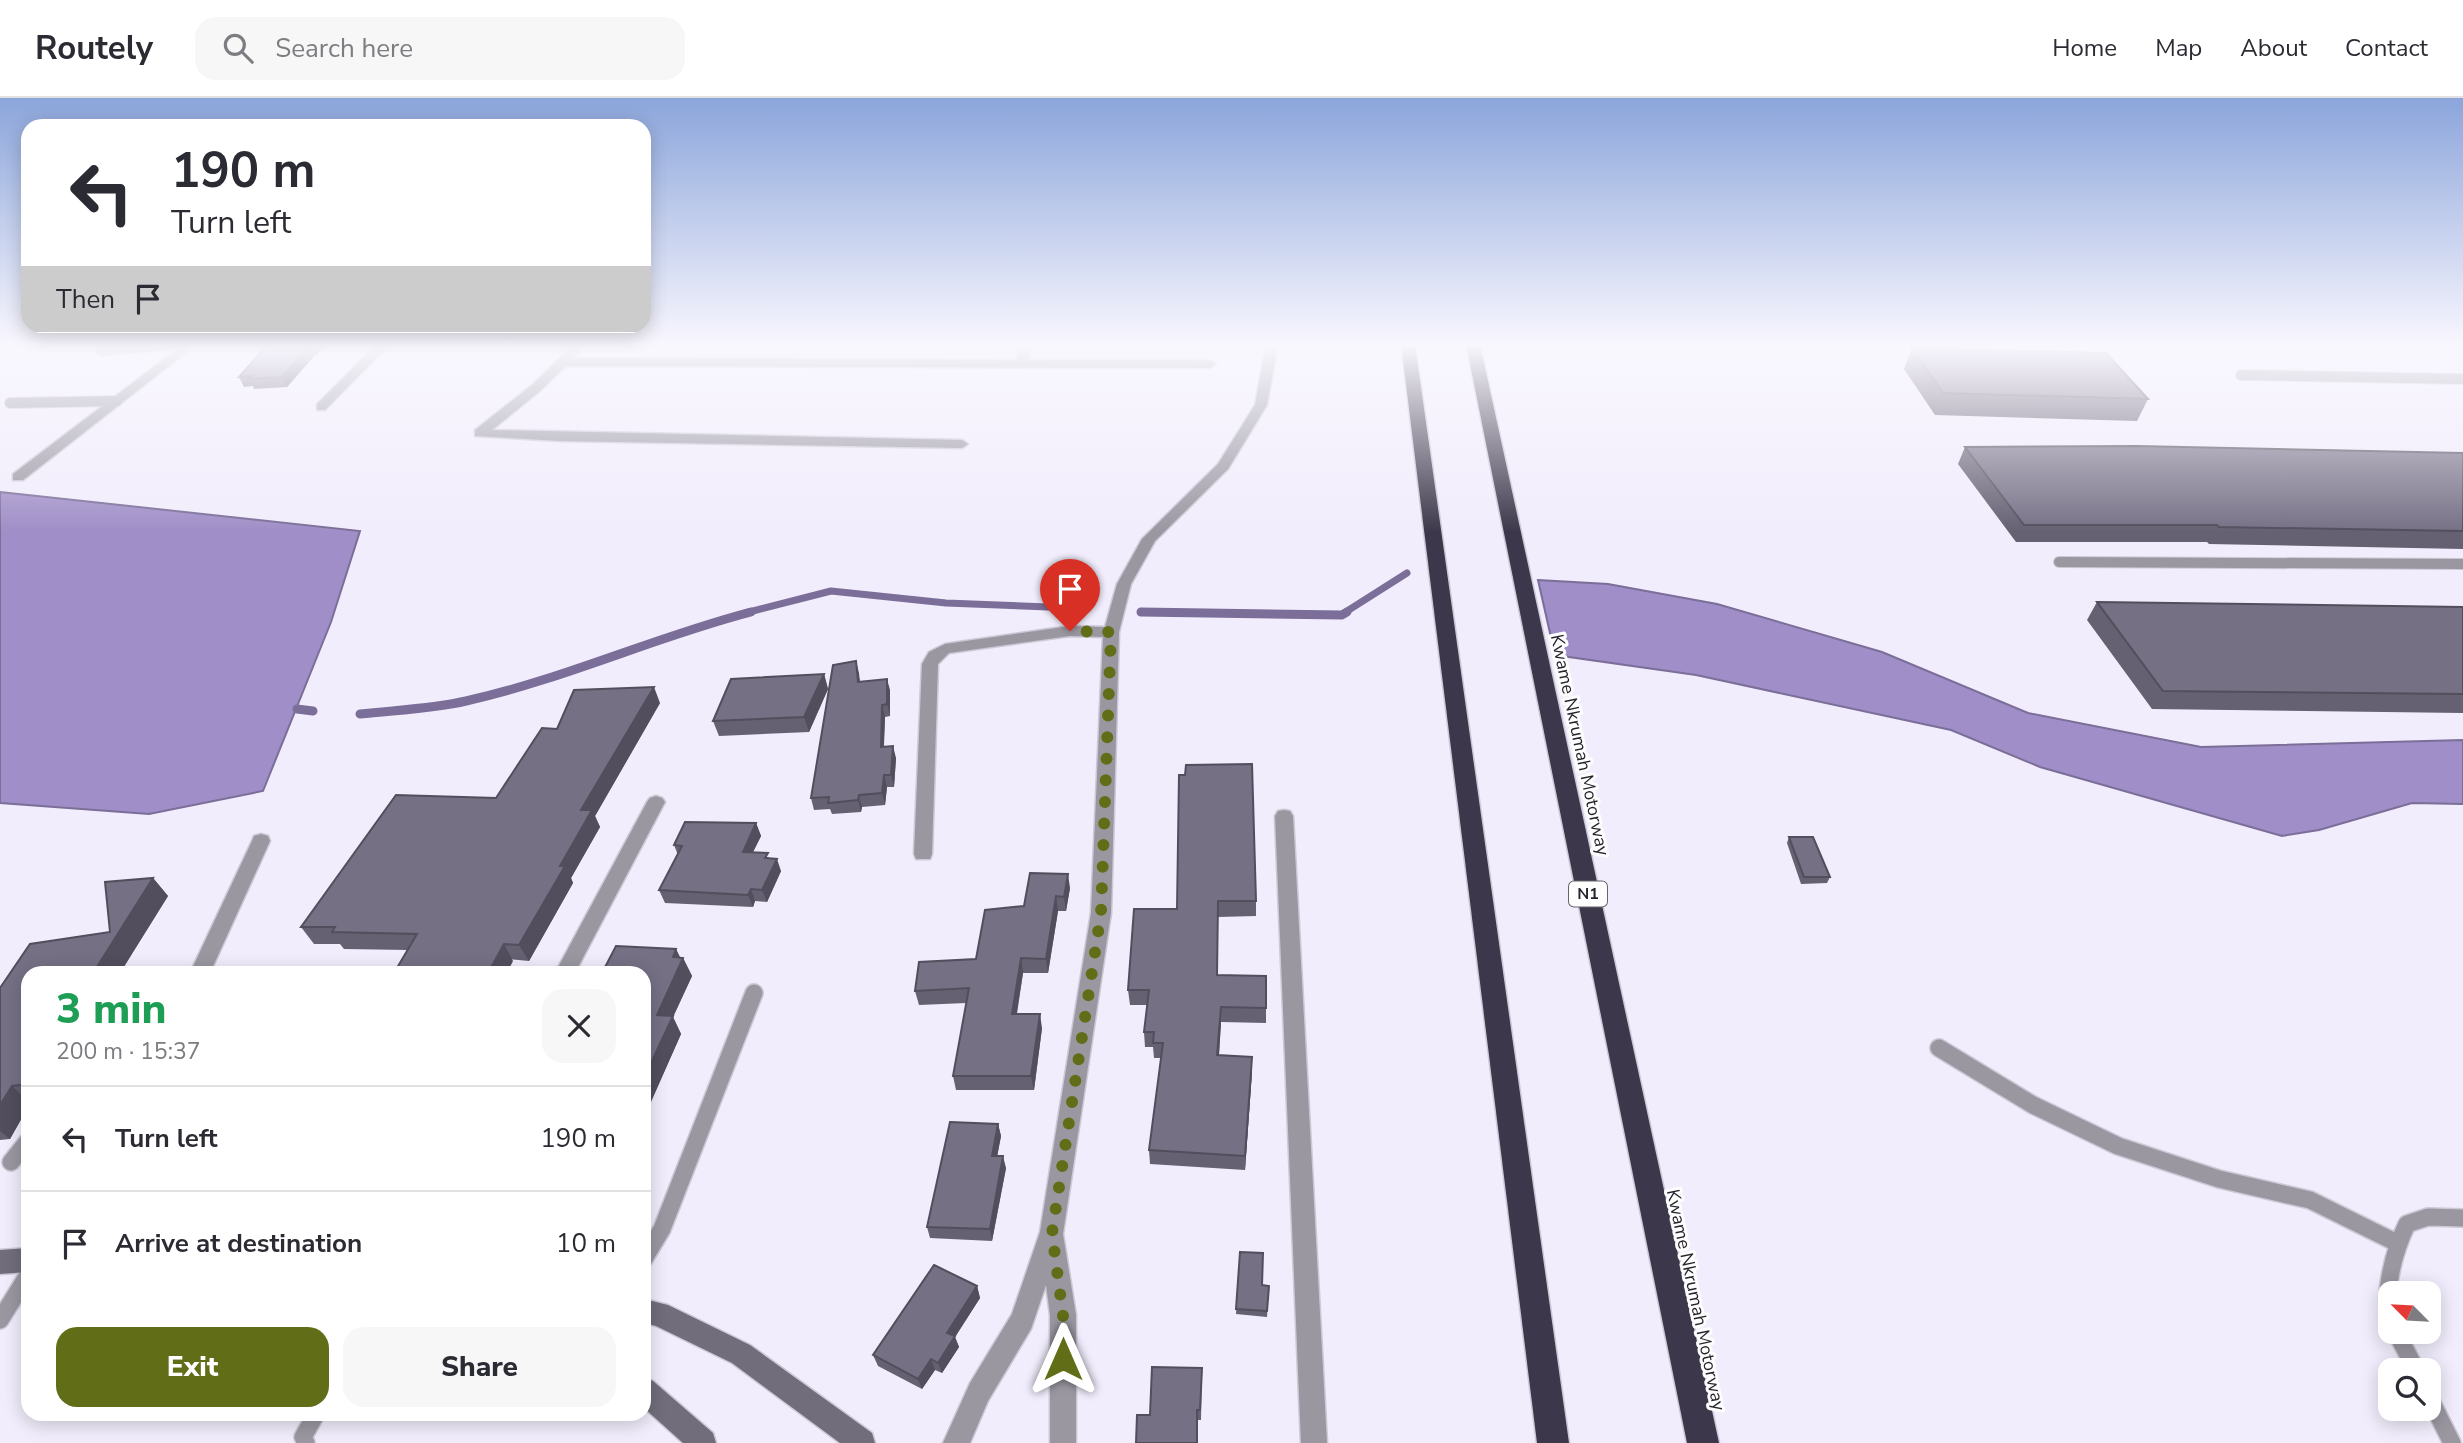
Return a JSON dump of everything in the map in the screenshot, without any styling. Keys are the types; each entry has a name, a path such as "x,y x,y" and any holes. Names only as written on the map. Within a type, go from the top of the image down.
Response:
{"highway":[{"path":"1416,407 1553,1443"},
{"name":"Kwame Nkrumah Motorway","path":"1486,407 1703,1443"}],"main road":[{"path":"651,1312 741,1354 862,1443"},
{"path":"651,1396 704,1443"}],"street":[{"path":"18,477 109,407"},
{"path":"511,407 480,433 560,437 962,444"},
{"path":"956,1443 979,1392 1022,1320 1052,1233 1101,913 1111,632 1124,584 1149,539 1223,466 1260,407"},
{"path":"923,854 930,664 935,655 945,649 1070,631 1111,632"},
{"path":"569,966 656,802"},
{"path":"1284,816 1314,1443"},
{"path":"203,966 261,841"},
{"path":"1052,1233 1063,1315 1063,1443"}],"lane":[{"path":"2059,562 2463,564"},
{"path":"651,1247 662,1228 754,993"},
{"path":"1939,1048 2033,1105 2118,1146 2219,1180 2311,1200 2397,1243"},
{"path":"11,1162 21,1150"},
{"path":"2388,1281 2395,1265 2397,1243 2407,1224 2428,1217 2463,1218"},
{"path":"0,1320 21,1261"},
{"path":"306,1443 303,1437 312,1421"},
{"path":"2441,1421 2452,1443"}],"shaded area":[{"path":"0,492 360,531 331,622 263,791 149,814 0,803"},
{"path":"1538,580 1608,584 1717,604 1882,652 2028,713 2201,747 2463,740 2463,804 2412,803 2319,830 2282,836 2040,767 1951,730 1696,675 1555,655"}],"building":[{"path":"2137,446 2463,453 2463,531 2217,525 2024,525 1965,447"},
{"path":"2097,602 2463,607 2463,694 2163,691"},
{"path":"856,661 858,682 887,679 887,704 882,705 881,747 893,746 891,775 884,775 882,793 859,795 858,800 828,803 829,797 811,798 833,665"},
{"path":"824,674 804,717 713,721 731,679"},
{"path":"654,687 581,810 592,810 560,866 565,866 519,945 504,944 492,966 398,966 417,934 332,932 335,927 301,927 396,795 496,798 542,728 557,729 574,690"},
{"path":"1252,764 1256,901 1218,901 1217,975 1266,976 1266,1008 1221,1007 1217,1055 1252,1057 1245,1156 1149,1150 1163,1043 1153,1043 1154,1032 1144,1032 1149,990 1128,990 1134,909 1177,909 1179,775 1185,775 1186,765"},
{"path":"685,822 756,823 743,852 768,853 765,858 777,859 762,890 751,889 748,895 659,890 682,846 674,845"},
{"path":"1789,837 1813,837 1830,877 1804,877"},
{"path":"1030,873 1068,874 1064,897 1056,896 1046,959 1021,958 1012,1014 1040,1014 1031,1076 953,1076 969,988 915,991 919,962 976,959 985,910 1024,906"},
{"path":"153,878 98,966 21,966 21,1085 12,1086 0,1105 0,988 30,944 110,932 105,882"},
{"path":"616,946 676,949 673,957 683,958 657,1015 673,1016 651,1063 651,966 606,966"},
{"path":"950,1122 998,1124 992,1156 1003,1156 990,1229 927,1227"},
{"path":"1240,1252 1263,1253 1262,1285 1269,1286 1267,1311 1236,1309"},
{"path":"934,1265 977,1286 947,1333 955,1336 938,1363 931,1359 918,1379 873,1355"},
{"path":"1152,1367 1202,1368 1200,1410 1197,1410 1197,1443 1136,1443 1137,1415 1150,1415"}],"waterway":[{"path":"1344,613 1407,573"},
{"path":"745,613 831,591 946,603 1048,607"},
{"path":"360,714 440,706 502,692 751,612"},
{"path":"1241,613 1141,612 1342,615 1347,612"},
{"path":"297,709 313,711"}],"route":[{"path":"1063,1359 1063,1315 1052,1233 1101,913 1111,632 1070,631"}]}
